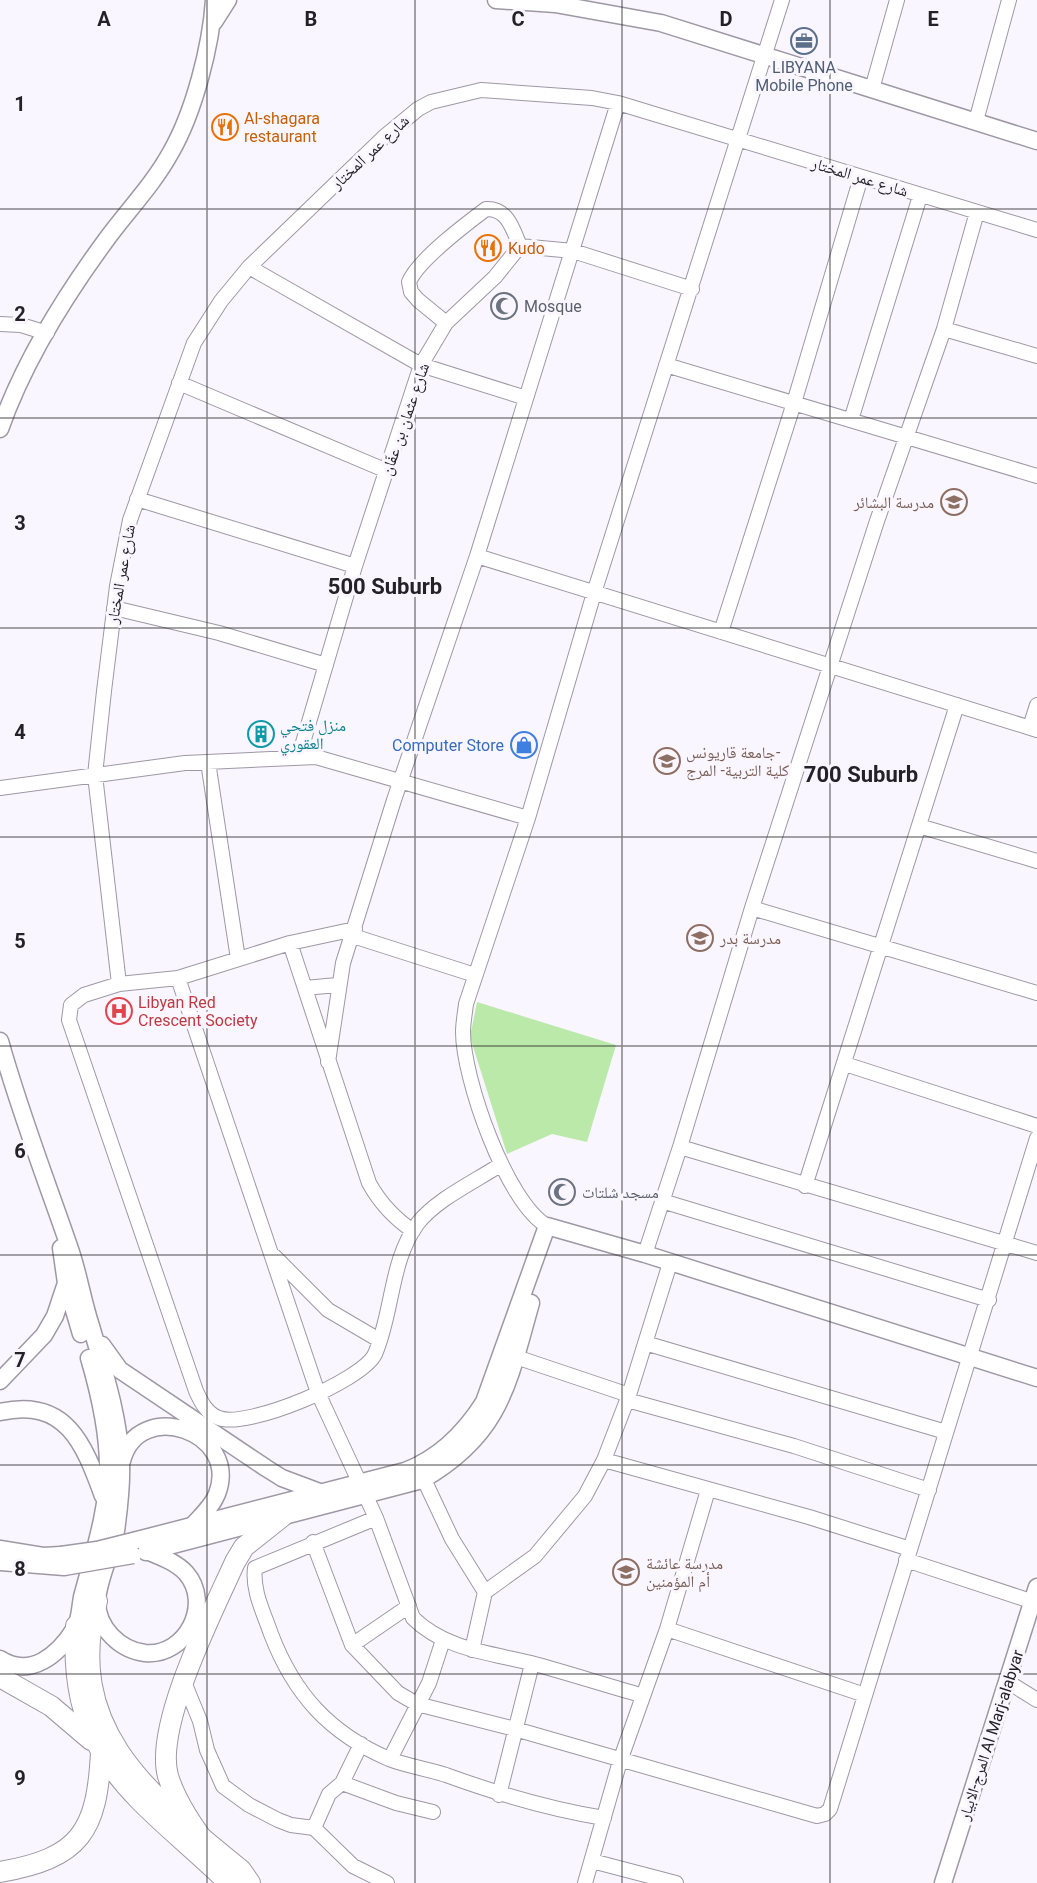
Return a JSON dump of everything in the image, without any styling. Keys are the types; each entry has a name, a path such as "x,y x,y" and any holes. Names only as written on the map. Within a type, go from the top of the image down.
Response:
{"highway":[{"path":"201,1837 175,1795 168,1775 166,1757 172,1717 184,1682 234,1562 244,1547 283,1516"},
{"path":"97,1601 90,1628 89,1652 95,1701 114,1746 138,1779 201,1837 240,1879"},
{"path":"0,1872 37,1865 55,1856 82,1834 97,1803 99,1749 86,1722 75,1675 76,1626"},
{"path":"0,1677 51,1706 99,1749 134,1795 240,1879 256,1883"}],"main road":[{"path":"201,0 213,14"},
{"path":"0,429 16,392 47,333 89,263 135,205 172,151 192,101 213,14 228,0"},
{"path":"496,0 555,2 661,23 1037,141"},
{"path":"0,1041 58,1221 71,1252 118,1432 121,1465 116,1531 97,1601 107,1631 124,1647 153,1653 165,1650 184,1638 191,1628 197,1605 193,1583 176,1564 139,1549"},
{"path":"0,1659 31,1666 44,1662 52,1657 76,1626 105,1501 108,1468 106,1439 92,1367 66,1283 58,1221"},
{"path":"551,1227 645,1254 1037,1378"},
{"path":"0,1577 8,1564 63,1561 97,1550 139,1549 283,1516 420,1473 462,1453 488,1424 516,1357 551,1227"},
{"path":"420,1473 470,1425 484,1402 551,1227"},
{"path":"0,1381 44,1335 55,1316 66,1283"},
{"path":"89,1320 104,1349 120,1370 282,1478 323,1493"},
{"path":"0,1412 17,1408 40,1410 65,1422 90,1460 105,1501"},
{"path":"121,1465 130,1444 152,1429 166,1426 180,1427 204,1439 213,1451 220,1479 216,1496 191,1527"},
{"path":"139,1549 191,1527 323,1493 362,1490"},
{"path":"0,1549 63,1561"},
{"name":"المرج-الابيار Al Marj-alabyar","path":"944,1883 1036,1597"}],"street":[{"path":"551,1227 528,1211 500,1165 474,1087 463,1033 466,1004 528,819 594,593 766,57 782,0"},
{"path":"872,89 897,0"},
{"path":"976,121 1009,0"},
{"name":"شارع عمر المختار","path":"119,984 95,775 122,554 137,500 179,383 204,324 249,267 384,137 418,109 431,102 481,90 592,98 618,103 1037,230"},
{"path":"328,1062 337,985 402,780 477,556 618,103"},
{"path":"721,633 794,402 861,177"},
{"path":"850,420 920,196"},
{"path":"446,323 411,292 409,282 417,269 463,226 486,209 497,210 505,216 520,246 573,251 692,289"},
{"path":"645,1254 680,1147 752,908 944,329 977,212"},
{"name":"شارع عثمان بن عفّان","path":"298,756 355,566 422,365 446,323 495,277 520,246"},
{"path":"249,267 422,365 526,398"},
{"path":"0,324 21,325 47,333"},
{"path":"944,329 1037,356"},
{"path":"666,365 1037,476"},
{"path":"179,383 387,471"},
{"path":"137,500 355,566"},
{"path":"477,556 1034,728 1037,705"},
{"path":"114,608 219,633 326,665"},
{"path":"805,1186 957,705"},
{"path":"0,788 208,762 298,756 316,757 402,780 528,819"},
{"path":"208,762 238,959"},
{"path":"919,826 1037,861"},
{"path":"752,908 1037,993"},
{"path":"475,975 354,932 291,943 178,978 119,984 78,998 71,1005 69,1020 196,1391 205,1408 218,1418 233,1421 255,1416 318,1393 368,1365 379,1340 403,1255 413,1231 436,1207 500,1165"},
{"path":"291,943 369,1183 378,1199 413,1231"},
{"path":"178,978 318,1393 376,1518 413,1618 424,1629 443,1640 472,1650 532,1664 641,1695"},
{"path":"305,988 337,985"},
{"path":"845,1064 1037,1126"},
{"path":"313,1542 352,1645 398,1693 417,1704 515,1729 817,1816 825,1814 830,1809 989,1300 1037,1138"},
{"path":"680,1147 805,1186 1037,1253"},
{"path":"1023,1186 1037,1190"},
{"path":"662,1201 989,1300"},
{"path":"269,1250 328,1310 379,1340"},
{"path":"484,1592 535,1556 585,1496 604,1460 628,1397 670,1263"},
{"path":"645,1342 946,1432"},
{"path":"516,1357 628,1397 794,1446 929,1490"},
{"path":"604,1460 708,1491 809,1517 908,1554 1036,1597"},
{"path":"420,1473 452,1539 484,1592 472,1650"},
{"path":"585,1883 620,1761 641,1695 667,1629 708,1491"},
{"path":"376,1518 313,1542 255,1568 256,1589 282,1661 308,1702 338,1730 390,1759 443,1774 499,1795 560,1811 604,1818"},
{"path":"352,1645 409,1606"},
{"path":"667,1629 864,1695"},
{"path":"390,1759 429,1683 443,1640"},
{"path":"499,1795 532,1664"},
{"path":"184,1682 200,1721 207,1749 223,1786 249,1805 278,1820 291,1826 314,1828 353,1866 387,1883"},
{"path":"1008,1682 1037,1700"},
{"path":"314,1828 329,1794 342,1783 361,1744"},
{"path":"342,1783 379,1798 433,1812"},
{"path":"592,1861 646,1879 676,1883"}],"green space":[{"path":"477,1002 616,1045 587,1142 552,1134 507,1154 470,1037"}],"place":[{"name":"LIBYANA Mobile Phone","path":"804,41"},
{"name":"Al-shagara restaurant","path":"225,127"},
{"name":"Kudo","path":"488,248"},
{"name":"Mosque","path":"504,306"},
{"name":"مدرسة البشائر","path":"954,502"},
{"name":"منزل فتحي العقوري","path":"261,734"},
{"name":"Computer Store","path":"524,745"},
{"name":"جامعة قاريونس- كلية التربية- المرج","path":"667,761"},
{"name":"مدرسة بدر","path":"700,938"},
{"name":"Libyan Red Crescent Society","path":"119,1011"},
{"name":"مسجد شلتات","path":"562,1192"},
{"name":"مدرسة عائشة أم المؤمنين","path":"626,1572"}],"district":[{"name":"500 Suburb","path":"385,586"},
{"name":"700 Suburb","path":"861,774"}]}
